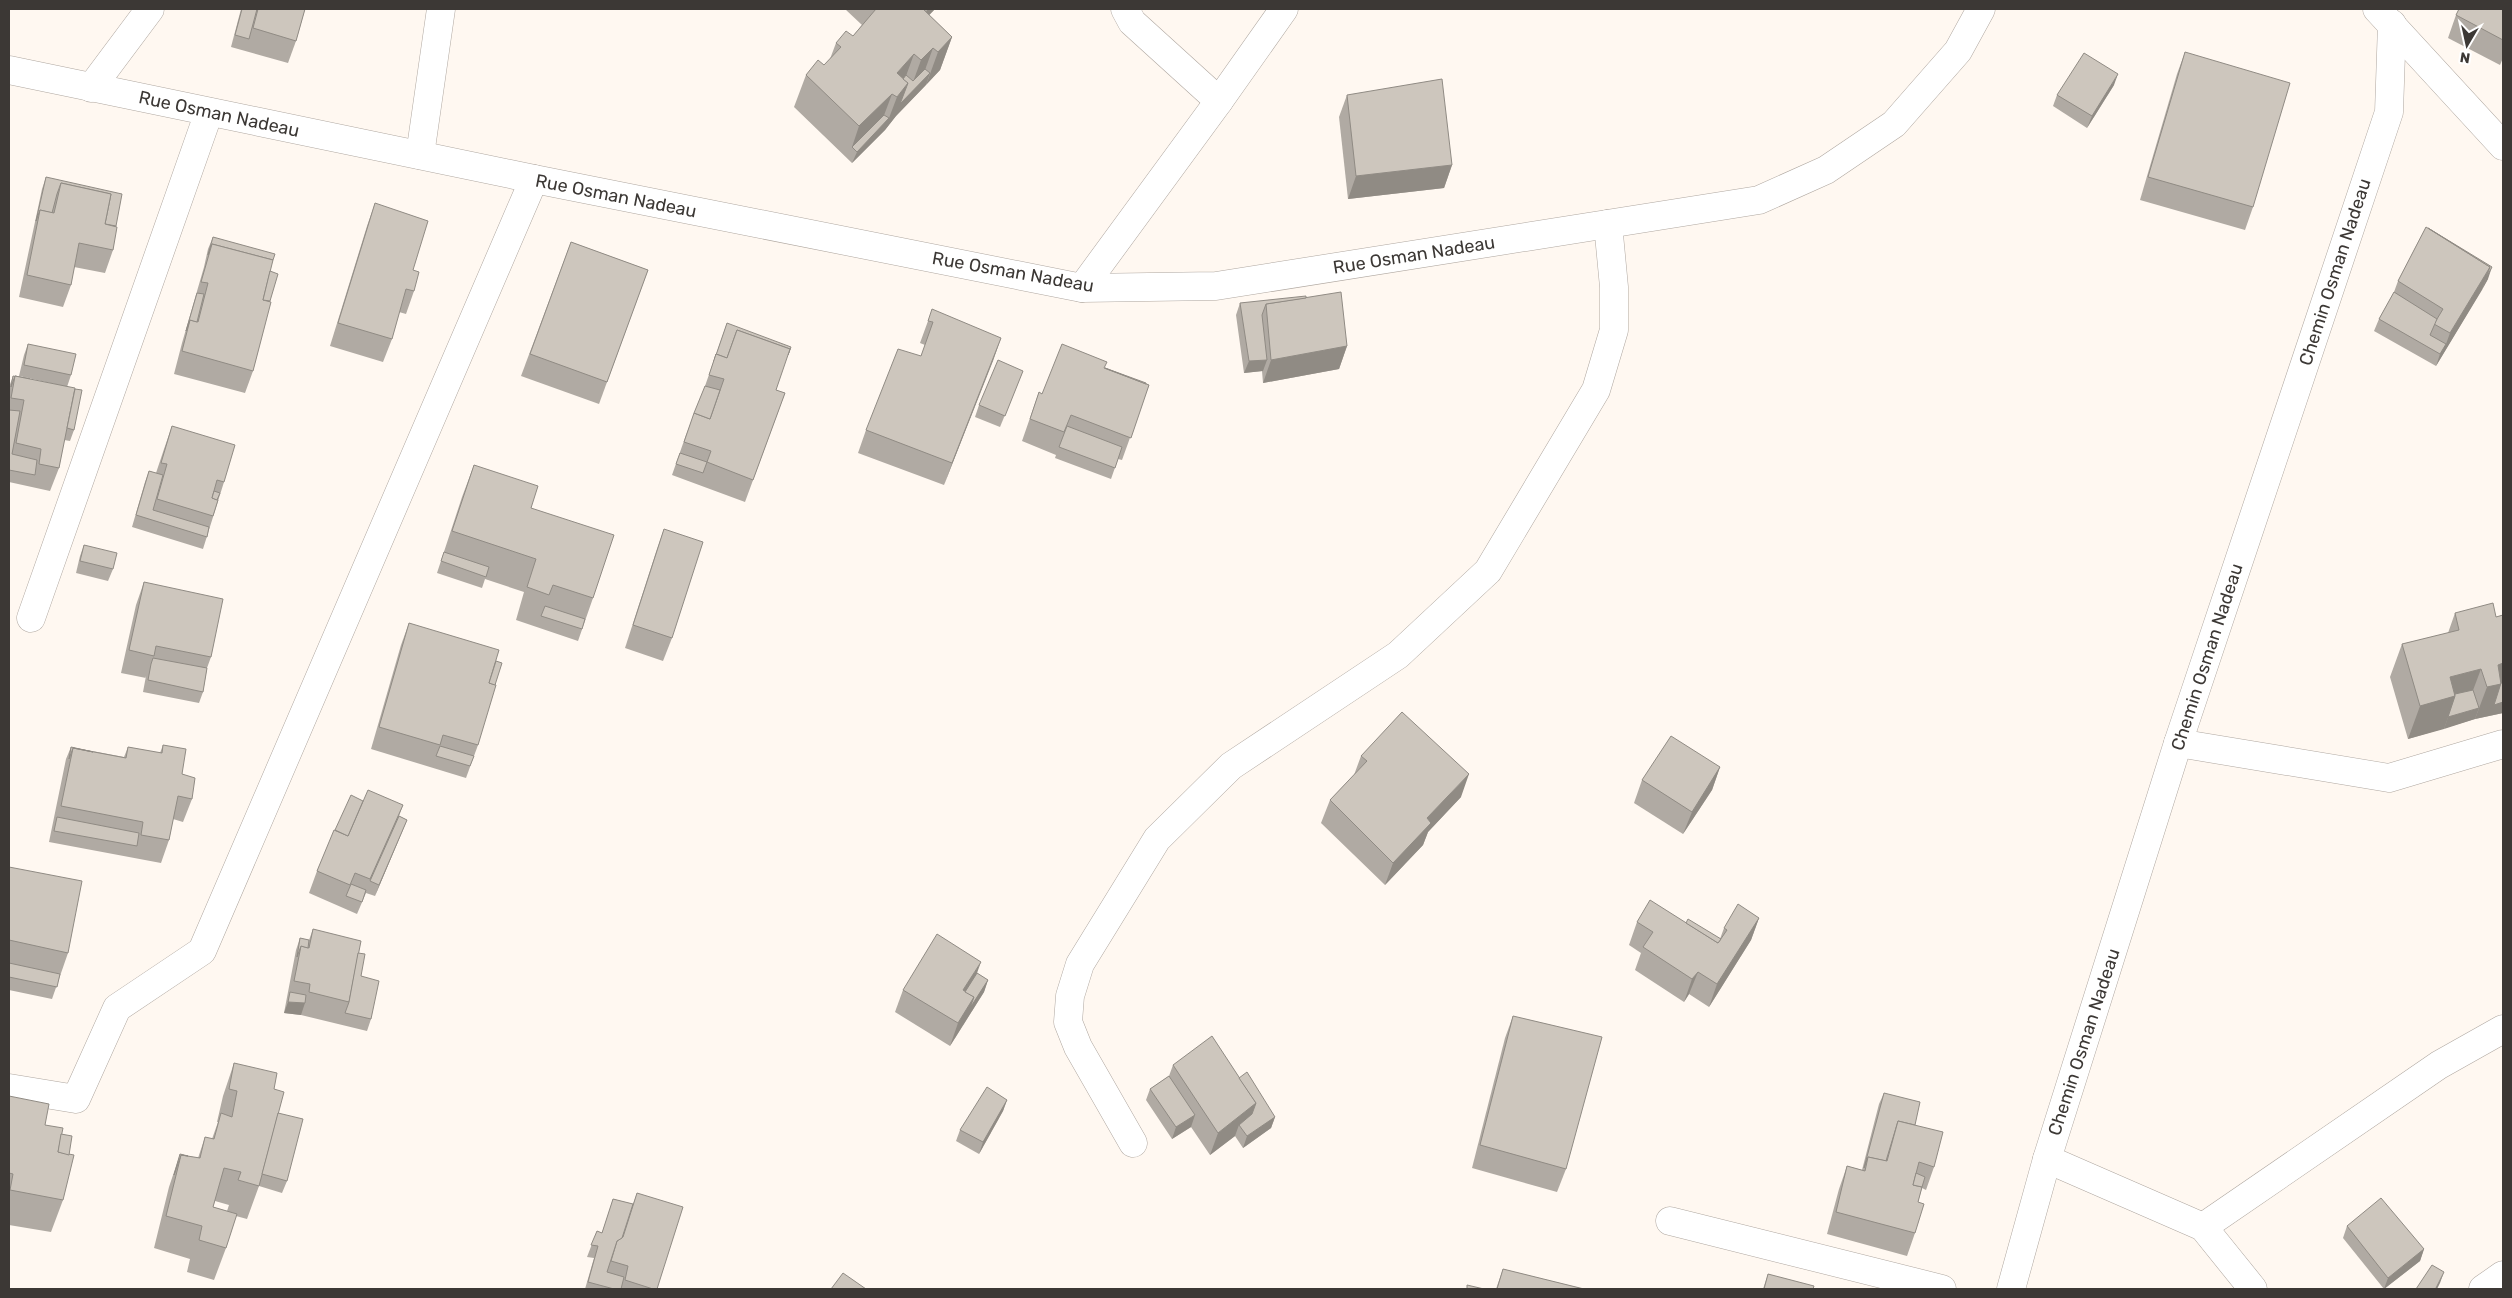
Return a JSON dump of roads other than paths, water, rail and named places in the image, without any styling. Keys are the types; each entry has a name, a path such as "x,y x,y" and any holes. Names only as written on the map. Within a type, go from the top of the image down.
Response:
{"street":[{"path":"91,88 150,9"},
{"path":"420,156 441,9"},
{"path":"1125,9 1132,22 1219,101"},
{"path":"1082,288 1284,9"},
{"name":"Rue Osman Nadeau","path":"9,70 420,156 1082,288 1216,286 1759,200 1826,170 1894,124 1958,51 1981,9"},
{"path":"2385,16 2503,146"},
{"name":"Chemin Osman Nadeau","path":"2011,1289 2047,1159 2178,743 2389,112 2385,16"},
{"path":"31,618 209,112"},
{"path":"9,1088 76,1100 117,1008 202,951 534,179"},
{"path":"1132,1143 1078,1047 1068,1022 1070,996 1080,964 1157,839 1231,766 1398,655 1488,571 1596,390 1614,330 1614,287 1608,224"},
{"path":"2178,743 2389,778 2503,744"},
{"path":"2203,1227 2439,1065 2503,1029"},
{"path":"2047,1159 2203,1227 2253,1289"},
{"path":"1670,1221 1942,1289"},
{"path":"2483,1289 2503,1275"}]}
